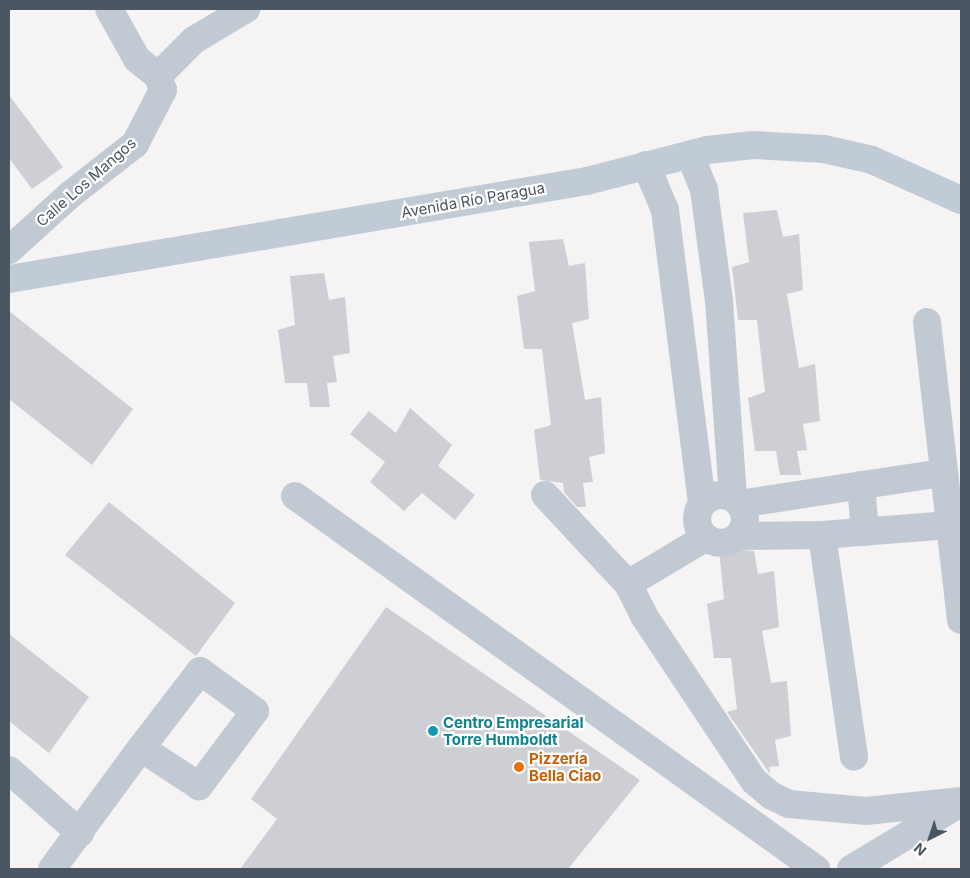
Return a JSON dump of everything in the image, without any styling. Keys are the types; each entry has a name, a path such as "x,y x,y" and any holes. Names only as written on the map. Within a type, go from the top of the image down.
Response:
{"main road":[{"name":"Avenida Río Paragua","path":"9,279 587,180 690,155 754,145 824,149 872,160 961,200"}],"street":[{"path":"108,9 137,59 158,76 194,40 246,9"},
{"name":"Calle Los Mangos","path":"9,250 71,194 135,144 163,90 158,76"},
{"path":"690,155 704,190 719,301 736,501 744,514 744,526 738,536 728,542 716,543 705,538 698,528 697,515 702,504 711,497 722,495 736,501 942,473"},
{"path":"646,166 665,210 702,504"},
{"name":"Avenida Río Paragua","path":"932,186 961,214"},
{"path":"678,311 719,301"},
{"path":"927,322 942,473 961,620"},
{"path":"861,485 865,532"},
{"path":"545,495 628,584 650,625 754,781 772,796 789,804 866,811 961,802"},
{"path":"295,496 816,869"},
{"path":"738,536 822,535 950,525"},
{"path":"822,535 854,758"},
{"path":"628,584 705,538"},
{"path":"52,869 141,748"},
{"path":"9,770 80,833"},
{"path":"851,869 961,802"}],"building":[{"path":"9,95 63,167 32,189 9,158"},
{"path":"777,210 783,237 799,234 803,290 787,294 799,368 815,364 820,421 803,424 807,450 797,451 801,475 780,475 776,451 755,451 748,398 765,392 757,320 738,320 732,267 749,262 743,213"},
{"path":"563,239 569,266 585,263 589,319 572,323 585,400 601,397 605,453 589,457 593,482 583,483 586,507 577,507 564,492 563,483 540,480 534,430 551,425 542,349 524,349 517,296 535,291 529,242"},
{"path":"324,273 329,300 345,297 350,353 333,356 337,382 327,383 330,407 310,407 307,383 285,383 278,330 295,325 290,276"},
{"path":"9,311 133,409 92,465 9,399"},
{"path":"410,408 452,445 438,466 475,495 455,520 422,493 404,511 370,482 385,462 350,434 369,411 396,433"},
{"path":"109,502 235,603 196,656 65,555"},
{"path":"719,550 754,551 758,574 774,571 779,627 762,631 771,683 787,681 791,736 775,740 779,766 769,767 770,774 727,712 737,709 731,658 714,658 707,604 724,599"},
{"name":"Centro Empresarial Torre Humboldt","path":"386,607 640,780 568,869 240,869 277,819 251,799"},
{"path":"9,634 89,697 49,753 9,721"}],"place":[{"name":"Centro Empresarial Torre Humboldt","path":"433,731"},
{"name":"Pizzería Bella Ciao","path":"519,767"}]}
